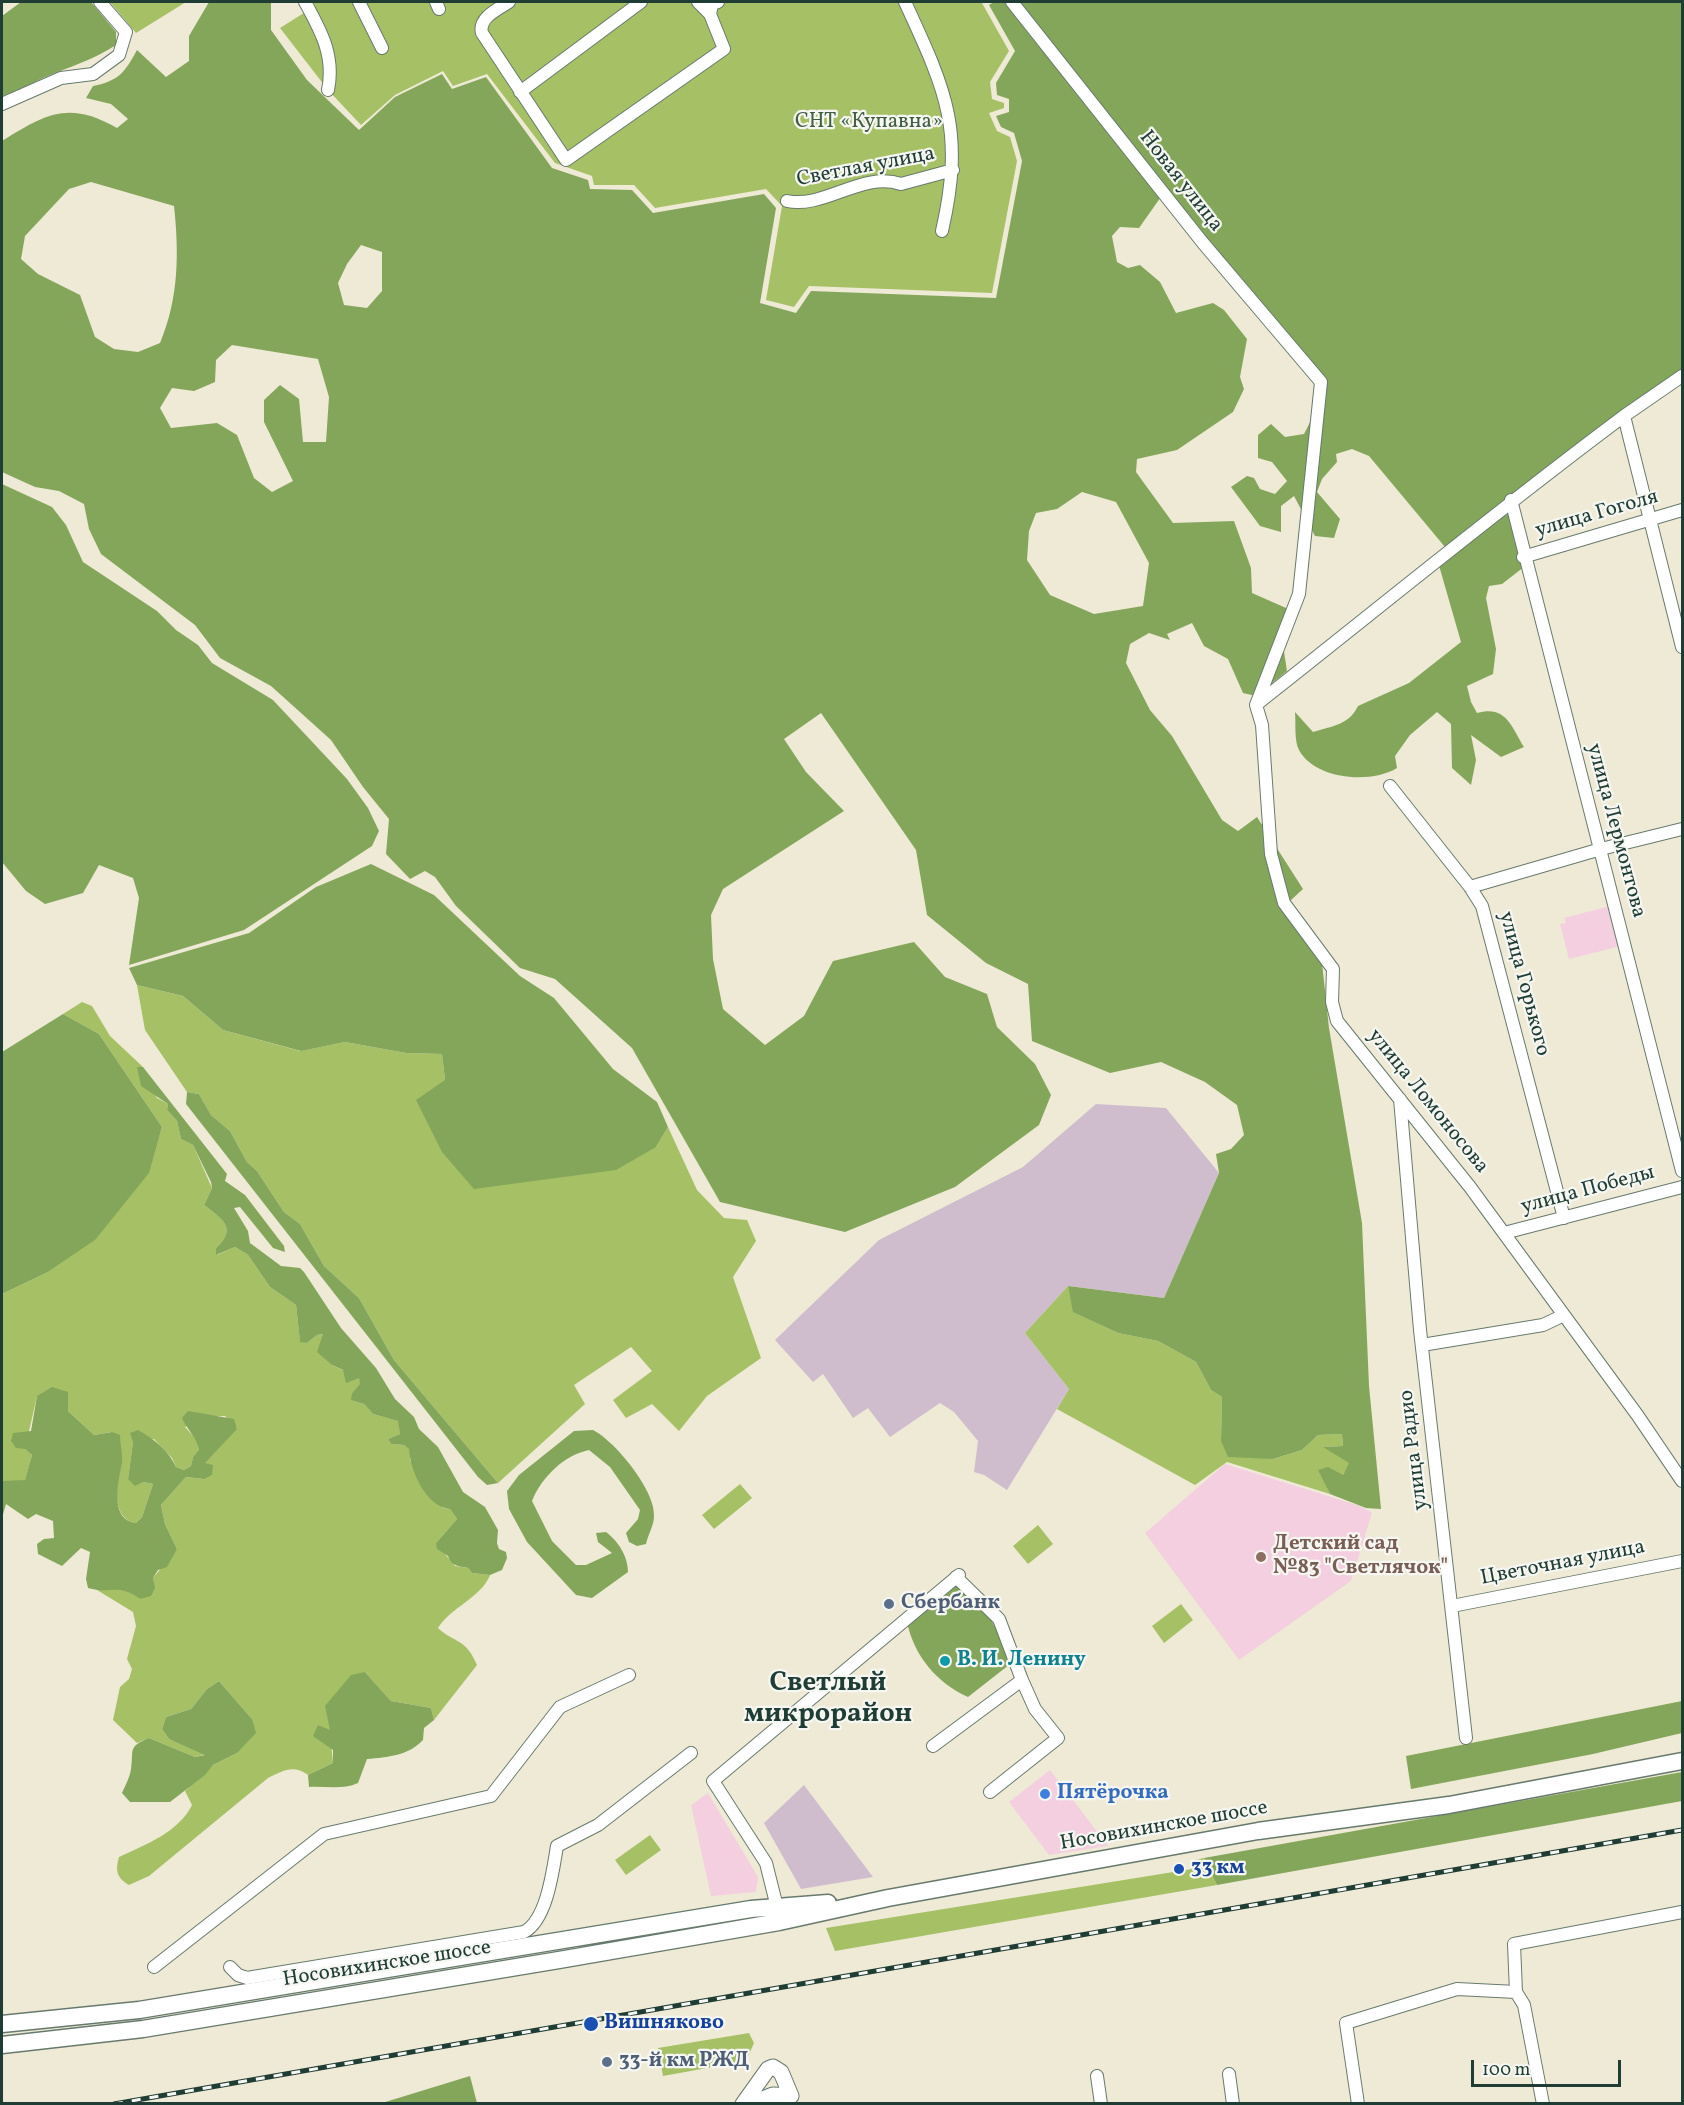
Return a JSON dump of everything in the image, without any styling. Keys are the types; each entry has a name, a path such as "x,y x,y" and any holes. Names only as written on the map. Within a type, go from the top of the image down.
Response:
{"main road":[{"name":"Носовихинское шоссе","path":"2,2045 143,2029 778,1914 888,1898 1258,1832 1449,1805 1683,1761"},
{"name":"Носовихинское шоссе","path":"2,2024 139,2010 751,1909 778,1914"}],"street":[{"path":"2,104 61,78 93,74 119,55 126,32 100,2"},
{"path":"305,2 327,45 330,68 328,90"},
{"path":"359,2 382,48"},
{"path":"509,2 485,19 481,28 520,92 567,160 724,49 710,14 698,2"},
{"path":"520,92 641,2"},
{"path":"710,14 712,4 718,2"},
{"path":"904,2 940,78 952,124 953,170 942,231"},
{"name":"Новая улица","path":"1012,2 1203,243 1321,382 1299,594 1256,705"},
{"name":"Светлая улица","path":"787,201 798,203 810,201 857,185 894,182 900,184 953,170"},
{"path":"1256,705 1438,562 1511,500 1624,416 1683,376"},
{"path":"1624,416 1648,520 1683,647"},
{"name":"улица Лермонтова","path":"1511,500 1523,556 1601,849 1683,1172"},
{"name":"улица Гоголя","path":"1523,556 1683,510"},
{"name":"улица Ломоносова","path":"1256,705 1262,725 1269,796 1270,854 1284,903 1333,969 1332,1002 1337,1021 1504,1233 1683,1481"},
{"name":"улица Горького","path":"1390,786 1470,887 1482,906 1564,1218"},
{"path":"1470,887 1601,849 1683,829"},
{"name":"улица Радио","path":"1400,1099 1422,1345 1466,1738"},
{"name":"улица Победы","path":"1504,1233 1683,1187"},
{"path":"1422,1345 1544,1325 1564,1315"},
{"name":"Цветочная улица","path":"1452,1606 1683,1561"},
{"path":"778,1914 766,1863 713,1781 957,1576 999,1619 1035,1709 1058,1738 990,1792"},
{"path":"154,1967 324,1834 491,1796 560,1707 629,1675"},
{"path":"933,1746 1022,1680"},
{"path":"230,1967 238,1975 247,1978 524,1932 533,1927 550,1886 557,1846 598,1825 691,1753"},
{"path":"1543,2103 1524,2005 1516,1992 1514,1944 1683,1912"},
{"path":"1358,2103 1347,2023 1457,1989 1516,1992"},
{"path":"744,2103 775,2070 793,2100"},
{"path":"1229,2074 1233,2103"},
{"path":"1097,2076 1101,2103"},
{"path":"750,2103 773,2095 793,2100"}],"shaded area":[{"path":"1610,906 1621,946 1569,959 1560,924 1566,923 1564,918"},
{"path":"1096,1104 1166,1108 1219,1173 1164,1298 1068,1286 1025,1333 1069,1389 1007,1490 984,1475 974,1472 978,1441 954,1412 940,1403 890,1437 868,1408 853,1418 823,1374 813,1382 775,1340 879,1240 1023,1167"},
{"name":"Детский сад №83 \"Светлячок\"","path":"1225,1464 1360,1506 1372,1513 1351,1581 1239,1660 1145,1533"},
{"path":"1050,1770 1108,1846 1049,1855 1009,1802"},
{"path":"804,1785 873,1877 801,1889 764,1823"},
{"path":"708,1793 758,1877 756,1892 711,1896 691,1805"}],"green space":[{"path":"21,2 91,2 116,32 116,45 90,59 38,80 2,100 2,16"},
{"path":"110,2 186,2 136,33"},
{"path":"209,2 271,2 271,30 307,80 359,130 395,97 442,74 452,89 486,77 552,168 588,180 590,189 632,190 653,213 764,194 776,208 760,303 796,313 811,291 996,298 1022,161 1014,133 1001,127 996,116 1009,112 1009,99 997,95 996,83 1015,51 989,5 994,2 1009,2 1163,194 1139,228 1120,227 1112,236 1117,262 1128,268 1140,265 1160,282 1176,313 1213,303 1224,310 1247,339 1240,377 1244,389 1233,412 1177,450 1137,459 1136,472 1173,523 1234,521 1251,568 1252,593 1286,608 1291,620 1283,645 1287,671 1256,696 1243,693 1228,659 1204,646 1192,623 1167,634 1170,640 1149,633 1130,644 1126,663 1150,710 1172,736 1222,820 1238,831 1257,817 1303,889 1290,901 1320,944 1329,1028 1362,1223 1369,1386 1381,1509 1366,1508 1330,1494 1318,1470 1328,1467 1343,1475 1349,1463 1323,1447 1343,1446 1342,1434 1318,1435 1302,1450 1273,1459 1228,1457 1221,1441 1222,1397 1211,1390 1196,1362 1158,1341 1118,1333 1073,1312 1068,1286 1164,1298 1219,1173 1216,1154 1231,1149 1244,1135 1237,1105 1205,1082 1161,1062 1110,1073 1032,1041 1028,984 986,963 927,915 916,850 821,713 784,739 806,772 844,811 723,889 711,915 713,959 723,1009 765,1045 804,1016 833,961 914,942 945,977 987,994 997,1027 1035,1064 1051,1095 1039,1125 955,1187 845,1232 720,1202 632,1048 555,979 520,968 456,906 435,877 425,871 410,879 386,854 389,819 363,787 331,740 271,686 220,658 195,625 101,554 89,529 84,504 59,491 35,487 2,472 2,141 31,124 58,114 85,114 117,128 128,119 111,104 86,98 93,86 109,81 120,74 137,50 166,77 189,61 189,36","holes":["91,182 174,206 177,241 176,275 171,309 160,343 138,352 114,349 95,337 80,295 38,274 21,259 25,236 69,189","361,245 382,252 382,291 367,308 344,305 338,283 347,264","232,345 318,359 329,397 326,442 303,442 299,399 280,385 264,400 264,422 293,481 272,492 254,478 237,435 217,423 171,428 160,408 172,388 194,391 215,382 216,360","1082,492 1116,502 1149,563 1143,606 1094,614 1050,595 1027,560 1029,531 1036,513 1057,509"]},
{"name":"СНТ «Купавна»","path":"313,2 984,2 982,3 1009,51 990,82 992,99 1004,103 1004,108 989,113 997,131 1010,137 1017,161 992,293 809,286 794,307 766,300 782,206 766,189 655,208 634,185 594,185 592,176 555,163 487,74 453,86 443,71 395,95 361,125 328,90 280,28 315,6"},
{"path":"1020,2 1682,2 1682,381 1518,500 1529,563 1502,584 1489,586 1486,598 1496,649 1493,674 1467,686 1471,702 1477,713 1487,711 1501,715 1511,725 1524,747 1501,757 1471,735 1476,760 1471,785 1452,768 1451,724 1437,712 1410,735 1395,756 1397,768 1386,773 1359,777 1330,773 1317,768 1299,750 1295,712 1313,732 1339,724 1350,717 1358,706 1409,683 1461,642 1438,562 1445,547 1369,456 1352,449 1336,454 1337,462 1322,479 1317,492 1340,519 1334,538 1315,536 1294,496 1281,506 1281,532 1260,526 1231,487 1247,476 1254,478 1260,489 1275,494 1287,481 1272,462 1258,458 1258,435 1271,424 1285,437 1304,434 1327,389 1322,377 1258,306"},
{"path":"2,484 52,507 66,525 83,562 157,611 176,630 198,645 212,663 273,700 347,779 368,808 379,831 372,846 244,930 129,965 139,898 133,878 99,865 83,893 45,904 26,891 2,862"},
{"path":"371,864 434,895 520,976 554,998 613,1069 657,1102 668,1127 656,1147 616,1170 474,1189 442,1152 416,1100 445,1080 442,1054 406,1053 345,1042 301,1051 223,1030 183,996 137,985 129,968 249,933 316,887"},
{"path":"137,985 183,996 223,1030 300,1051 345,1042 406,1053 442,1054 445,1080 656,1147 668,1127 697,1190 724,1218 747,1220 756,1241 733,1277 761,1358 707,1396 679,1431 652,1404 626,1418 613,1400 652,1371 631,1347 574,1385 585,1404 498,1483 394,1360 359,1298 324,1266 300,1224 284,1212 257,1171 247,1162 230,1131 211,1115 199,1094 187,1092 145,1030"},
{"path":"82,1002 92,1006 110,1036 143,1067 138,1067 157,1098 168,1104 167,1110 177,1121 181,1139 193,1145 212,1188 204,1205 222,1219 227,1229 223,1241 216,1248 217,1255 235,1247 248,1255 270,1287 296,1305 300,1341 307,1343 317,1335 324,1334 332,1365 359,1378 361,1384 352,1393 352,1400 364,1404 373,1414 399,1421 400,1434 388,1439 391,1444 404,1445 410,1449 410,1460 443,1508 450,1509 457,1519 436,1543 455,1566 468,1568 472,1573 490,1575 480,1590 450,1614 438,1628 464,1645 477,1665 434,1720 431,1708 391,1701 365,1672 330,1731 333,1763 308,1775 293,1769 268,1778 149,1876 129,1885 118,1874 119,1857 160,1837 179,1823 192,1805 185,1791 213,1765 237,1753 252,1719 219,1681 207,1689 191,1709 166,1717 162,1729 169,1739 207,1754 195,1757 149,1738 137,1743 113,1720 120,1687 129,1679 132,1669 127,1659 136,1626 133,1612 97,1590 125,1588 140,1599 154,1588 153,1578 177,1549 165,1524 161,1505 186,1477 204,1479 204,1463 237,1428 225,1416 206,1416 185,1427 198,1441 199,1451 193,1457 191,1466 184,1470 176,1467 172,1458 154,1439 133,1442 128,1479 153,1484 142,1517 136,1523 122,1515 119,1507 117,1488 122,1462 111,1432 94,1435 68,1411 37,1396 25,1449 32,1455 25,1481 2,1481 2,1294 46,1273 148,1174 162,1127 99,1034 63,1014"},
{"path":"63,1014 99,1034 162,1127 149,1173 95,1240 46,1273 2,1294 2,1052"},
{"path":"137,1067 143,1067 227,1174 225,1181 245,1195 284,1246 285,1252 273,1248 240,1207 234,1208 248,1231 250,1243 281,1266 300,1268 304,1272 341,1328 376,1368 395,1399 414,1417 419,1429 438,1447 463,1492 485,1507 498,1530 499,1549 506,1552 507,1558 502,1570 490,1575 472,1573 468,1568 453,1564 448,1556 437,1549 436,1543 457,1519 450,1509 441,1507 427,1495 412,1467 409,1449 404,1445 391,1444 388,1439 400,1434 398,1421 373,1414 364,1404 351,1400 352,1393 360,1384 359,1378 346,1383 343,1370 332,1365 317,1352 323,1334 317,1335 307,1343 300,1342 296,1305 270,1287 248,1255 235,1247 216,1255 216,1248 223,1241 227,1229 222,1219 204,1205 212,1188 211,1182 193,1145 181,1139 177,1121 167,1110 168,1104 141,1086"},
{"path":"187,1092 199,1094 211,1115 230,1131 247,1162 257,1171 284,1212 300,1224 324,1266 359,1298 394,1360 498,1483 487,1485 478,1477 186,1104"},
{"path":"1068,1286 1074,1312 1118,1333 1158,1341 1196,1362 1211,1390 1222,1397 1221,1441 1273,1459 1302,1450 1318,1435 1342,1434 1343,1446 1324,1447 1350,1463 1343,1475 1319,1470 1330,1494 1227,1462 1195,1485 1057,1409 1069,1389 1025,1333"},
{"path":"52,1387 68,1392 68,1411 94,1435 112,1432 120,1435 122,1460 117,1499 122,1515 127,1520 136,1523 142,1517 153,1484 143,1482 135,1486 128,1479 133,1442 130,1433 138,1430 149,1437 165,1450 176,1467 184,1470 191,1466 193,1457 199,1450 182,1418 188,1411 234,1419 237,1429 205,1463 213,1465 212,1475 204,1479 186,1477 161,1505 165,1524 177,1549 167,1567 158,1570 153,1578 155,1588 151,1596 140,1599 125,1591 88,1588 86,1579 90,1552 81,1548 62,1566 38,1554 37,1544 44,1539 54,1538 53,1521 36,1514 28,1519 6,1504 2,1518 2,1481 25,1480 32,1455 25,1449 16,1448 11,1441 13,1433 31,1431 37,1396"},
{"path":"593,1430 612,1445 632,1468 648,1494 654,1516 646,1544 637,1546 629,1542 626,1533 638,1519 640,1510 610,1467 589,1450 563,1462 548,1476 532,1501 552,1541 576,1565 586,1565 612,1553 598,1542 596,1533 606,1532 618,1544 628,1566 628,1572 592,1598 576,1595 527,1542 509,1509 507,1491 519,1475 574,1431"},
{"path":"740,1484 752,1498 714,1529 702,1515"},
{"path":"1038,1525 1053,1544 1028,1564 1013,1546"},
{"path":"954,1583 986,1611 1014,1661 968,1697 946,1684 929,1667 915,1646 907,1622"},
{"path":"1181,1604 1193,1620 1164,1643 1152,1626"},
{"path":"365,1672 391,1701 431,1708 434,1720 424,1728 423,1740 411,1749 397,1755 367,1759 358,1783 340,1787 309,1787 308,1775 333,1763 333,1750 313,1736 318,1725 330,1730 325,1706 351,1675"},
{"path":"219,1681 252,1719 256,1733 237,1753 213,1765 205,1775 170,1802 130,1802 122,1793 130,1772 133,1750 137,1744 149,1738 195,1757 205,1755 169,1739 162,1729 166,1717 191,1709 207,1689"},
{"path":"1682,1701 1682,1733 1593,1754 1411,1789 1406,1756"},
{"path":"1682,1772 1682,1801 1217,1885 1204,1858"},
{"path":"650,1835 661,1850 626,1875 615,1860"},
{"path":"1204,1858 1217,1885 835,1951 826,1928 1192,1869 1191,1861"},
{"path":"749,2033 754,2043 746,2061 663,2076 658,2048"},
{"path":"470,2076 477,2103 382,2103"}],"railway":[{"path":"114,2104 1682,1830"}],"place":[{"name":"Детский сад №83 \"Светлячок\"","path":"1261,1557"},
{"name":"Сбербанк","path":"889,1604"},
{"name":"В. И. Ленину","path":"945,1661"},
{"name":"Пятёрочка","path":"1045,1794"},
{"name":"33 км","path":"1179,1869"},
{"name":"Вишняково","path":"591,2024"},
{"name":"33-й км РЖД","path":"607,2062"}],"district":[{"name":"Светлый микрорайон","path":"828,1700"}]}
